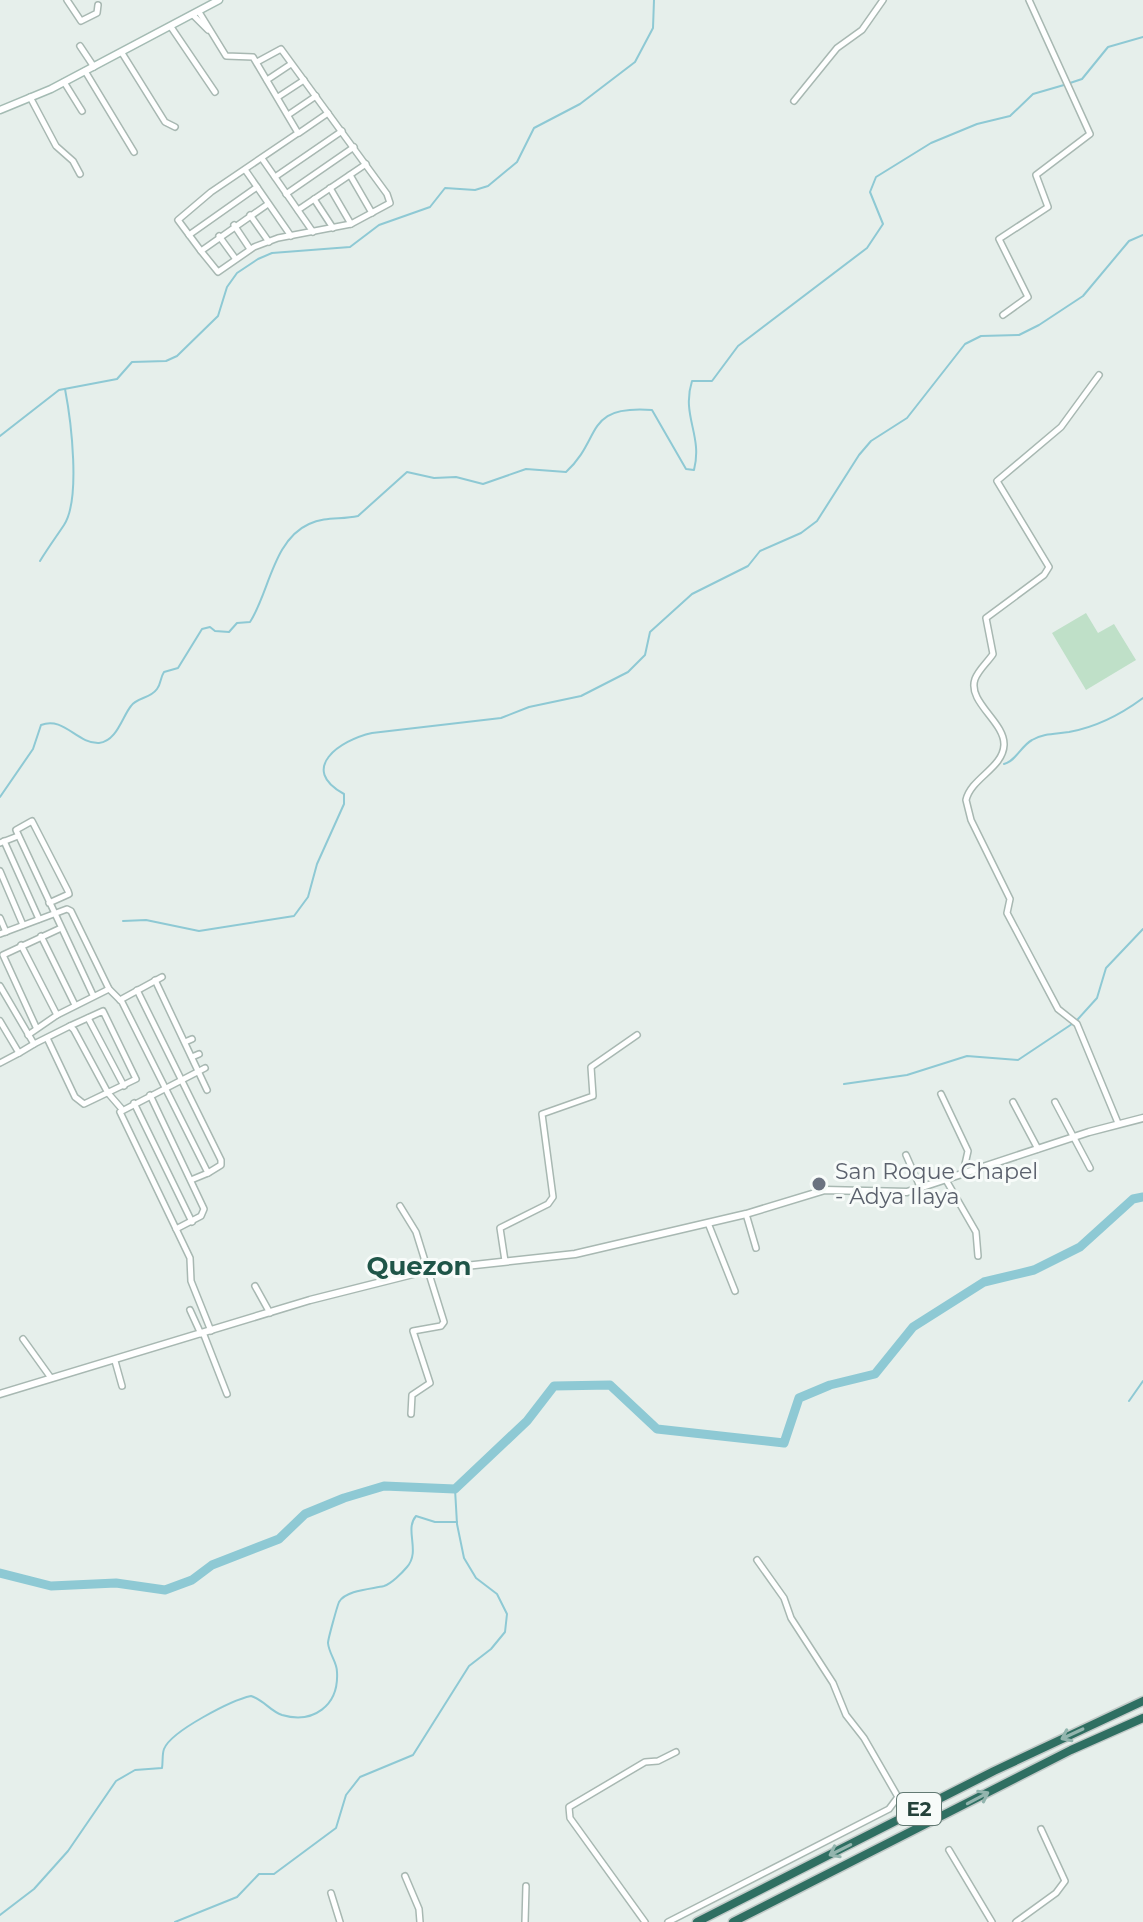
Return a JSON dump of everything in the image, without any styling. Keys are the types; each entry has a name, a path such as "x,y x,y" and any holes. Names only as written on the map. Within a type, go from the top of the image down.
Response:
{"highway":[{"name":"E2","path":"697,1922 994,1771 1143,1701"},
{"name":"E2","path":"733,1922 1071,1750 1143,1718"}],"street":[{"path":"67,0 81,21 97,13 98,5"},
{"path":"198,0 199,14 228,57 252,56 298,133"},
{"path":"0,110 122,53 199,14 219,0"},
{"path":"794,101 837,48 862,30 883,0"},
{"path":"1003,315 1028,297 999,239 1048,207 1036,175 1090,134 1029,0"},
{"path":"171,27 215,92"},
{"path":"80,46 94,67"},
{"path":"257,62 280,48 354,147 390,203 351,224 291,236 250,249 217,272 176,219 328,113"},
{"path":"122,53 165,122 175,127"},
{"path":"267,80 291,64"},
{"path":"85,71 134,152"},
{"path":"278,97 304,80"},
{"path":"64,82 82,111"},
{"path":"288,115 316,96"},
{"path":"30,97 56,146 73,161 80,174"},
{"path":"275,177 342,131"},
{"path":"286,194 354,147"},
{"path":"263,160 313,232"},
{"path":"298,210 366,164"},
{"path":"245,171 291,236"},
{"path":"350,175 372,213"},
{"path":"189,235 257,187"},
{"path":"330,188 351,224"},
{"path":"314,199 333,229"},
{"path":"201,251 268,204"},
{"path":"250,215 269,242"},
{"path":"234,225 250,249"},
{"path":"219,236 235,258"},
{"path":"1099,375 1061,427 997,481 1049,567 1044,575 986,618 993,654 974,681 975,690 1002,733 1004,746 1000,758 976,782 966,800 971,820 1010,899 1007,913 1058,1009 1077,1024 1118,1123"},
{"path":"49,903 69,894 68,891 36,822 18,826 18,836 59,929 93,995"},
{"path":"18,836 2,842 39,919"},
{"path":"0,871 23,925"},
{"path":"0,918 3,933 53,914 71,911 109,989 120,1000 208,1173"},
{"path":"36,1027 3,955 59,929"},
{"path":"41,936 75,1005"},
{"path":"21,945 57,1015"},
{"path":"120,1000 159,978 170,1010 207,1090"},
{"path":"0,986 3,998 34,1044"},
{"path":"28,1035 57,1015 109,989"},
{"path":"137,990 221,1160 221,1165 191,1180"},
{"path":"170,1010 177,1007"},
{"path":"0,1061 19,1053 34,1044 70,1026 103,1011 137,1077 84,1104 78,1101 47,1038"},
{"path":"88,1018 124,1086"},
{"path":"0,1021 19,1053"},
{"path":"178,1027 185,1024"},
{"path":"70,1026 108,1093 121,1108 120,1112 190,1258 191,1281 227,1394"},
{"path":"505,1261 500,1228 548,1204 553,1197 542,1114 593,1096 591,1067 637,1035"},
{"path":"185,1042 192,1039"},
{"path":"192,1057 199,1054"},
{"path":"121,1108 205,1068"},
{"path":"941,1094 968,1151 964,1174"},
{"path":"150,1095 204,1209 192,1222 176,1229"},
{"path":"1013,1102 1038,1149"},
{"path":"1055,1102 1090,1168"},
{"path":"134,1103 192,1222"},
{"path":"0,1394 310,1300 429,1270 575,1254 746,1214 825,1190 847,1188 893,1194 921,1189 1072,1137 1143,1118"},
{"path":"906,1155 921,1189"},
{"path":"946,1180 976,1232 978,1256"},
{"path":"400,1206 416,1232 444,1325 413,1331 430,1383 412,1395 409,1404 411,1414"},
{"path":"746,1214 756,1248"},
{"path":"708,1223 735,1291"},
{"path":"255,1286 271,1314"},
{"path":"190,1310 206,1334"},
{"path":"23,1339 51,1378"},
{"path":"115,1361 122,1386"},
{"path":"668,1922 889,1809 898,1797 864,1738 846,1715 830,1678 791,1618 779,1590 757,1560"},
{"path":"645,1922 570,1818 569,1807 645,1762 658,1761 676,1752"},
{"path":"1016,1922 1056,1893 1065,1881 1041,1829"},
{"path":"949,1850 992,1922"},
{"path":"405,1876 419,1909 420,1922"},
{"path":"525,1922 528,1912 526,1886"},
{"path":"331,1893 340,1922"}],"green space":[{"path":"1086,613 1098,633 1114,624 1136,660 1086,690 1052,633"}],"waterway":[{"path":"0,436 59,390 117,379 132,362 166,361 177,356 218,316 227,287 237,273 258,259 272,253 350,247 379,225 430,207 445,188 475,190 488,186 517,162 534,128 580,104 635,62 653,28 654,0"},
{"path":"1070,83 1082,79 1108,47 1143,37"},
{"path":"0,797 33,749 41,725 57,724 91,742 99,743 110,738 134,703 154,692 164,672 178,668 202,629 210,627 215,631 229,632 237,623 250,622 280,554 297,532 321,520 358,516 407,472 434,478 456,477 483,484 526,469 566,472 604,418 630,410 652,410 686,469 694,470 696,446 689,405 692,381 712,381 738,346 867,248 883,224 870,192 876,177 931,143 977,124 1010,116 1033,94 1064,85"},
{"path":"123,921 146,920 199,931 294,916 308,897 317,864 344,804 344,794 324,775 324,766 337,749 372,733 501,718 529,707 581,696 628,672 645,655 650,632 692,594 748,566 760,551 801,533 817,521 859,455 871,441 907,418 965,344 981,336 1019,335 1039,325 1083,296 1129,241 1143,235"},
{"path":"40,561 64,525 72,497 72,439 65,389"},
{"path":"1004,764 1037,738 1099,724 1143,698"},
{"path":"1078,1019 1097,998 1106,968 1143,929"},
{"path":"844,1084 907,1075 967,1056 1018,1060 1072,1024"},
{"path":"0,1573 51,1586 116,1583 165,1590 192,1580 212,1565 279,1539 305,1514 344,1498 384,1486 455,1489 527,1421 554,1386 610,1385 657,1429 784,1443 799,1398 830,1385 875,1374 913,1327 984,1282 1034,1270 1080,1247 1133,1199 1143,1197"},
{"path":"1129,1401 1143,1381"},
{"path":"175,1922 237,1897 259,1874 274,1874 336,1828 346,1795 360,1777 413,1755 469,1666 491,1649 505,1632 507,1614 497,1594 476,1578 464,1558 457,1524 455,1489"},
{"path":"0,1915 34,1889 68,1851 116,1781 135,1770 162,1768 164,1749 190,1725 251,1696 282,1715 304,1717 322,1710 334,1694 336,1684 337,1668 328,1643 339,1602 353,1592 387,1585 405,1569 413,1554 412,1528 416,1516 435,1522 457,1522"}],"place":[{"name":"San Roque Chapel - Adya Ilaya","path":"819,1184"}],"district":[{"name":"Quezon","path":"419,1266"}]}
